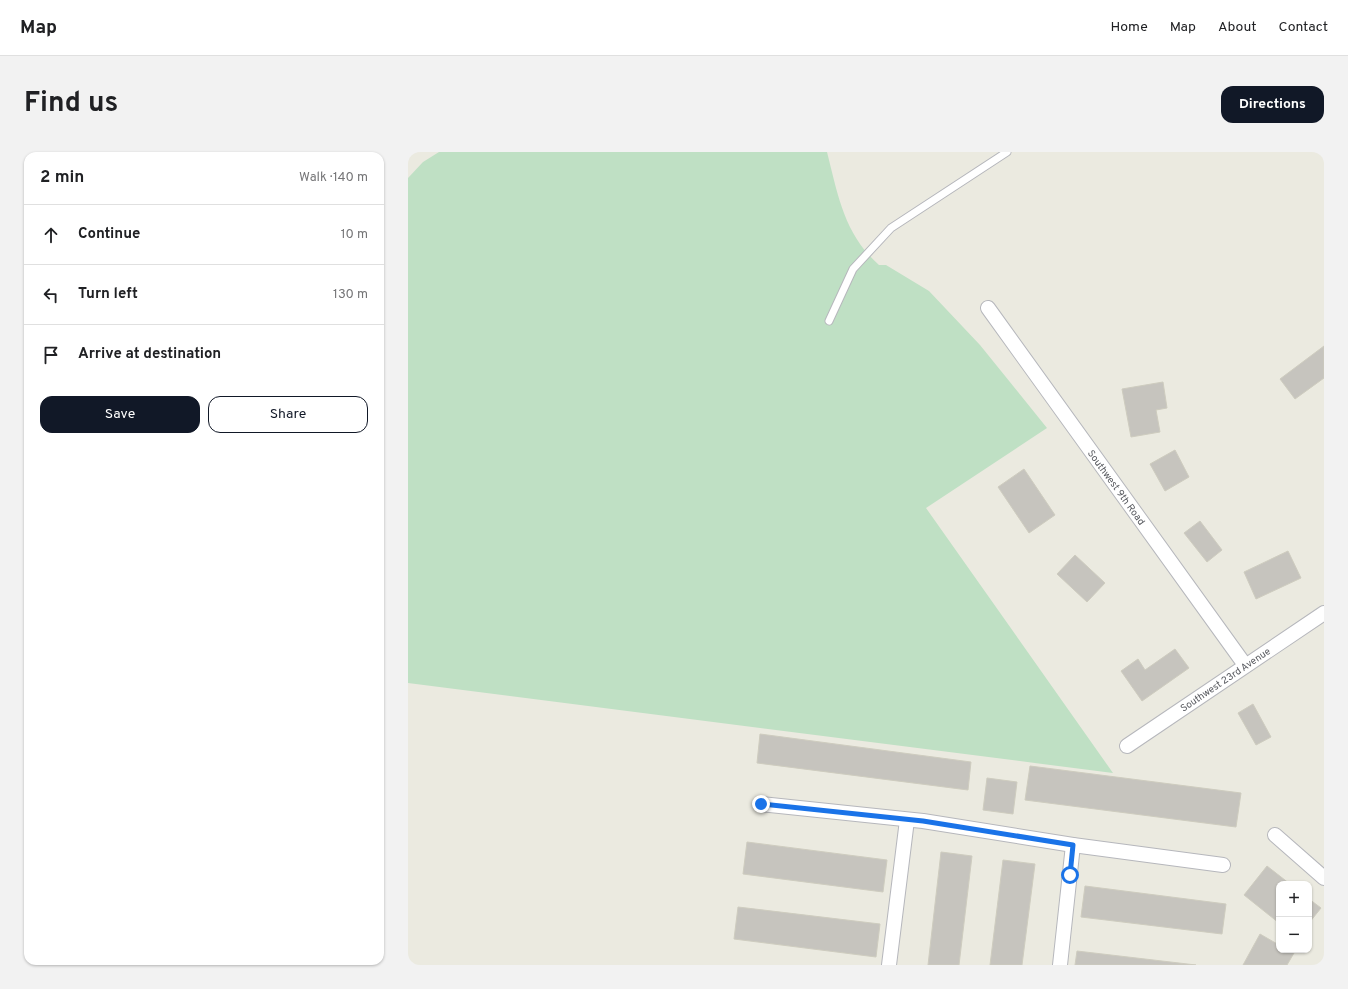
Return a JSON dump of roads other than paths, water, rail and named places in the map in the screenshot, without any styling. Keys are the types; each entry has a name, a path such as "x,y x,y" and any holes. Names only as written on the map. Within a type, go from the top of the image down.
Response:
{"street":[{"name":"Southwest 9th Road","path":"988,308 1245,665"},
{"name":"Southwest 23rd Avenue","path":"1127,746 1324,613"},
{"path":"761,804 907,820 1073,845 1223,865"},
{"path":"889,965 907,820"},
{"path":"1275,834 1324,878"},
{"path":"1060,965 1073,845"}],"lane":[{"path":"829,321 852,268 891,228 1007,152"}]}
